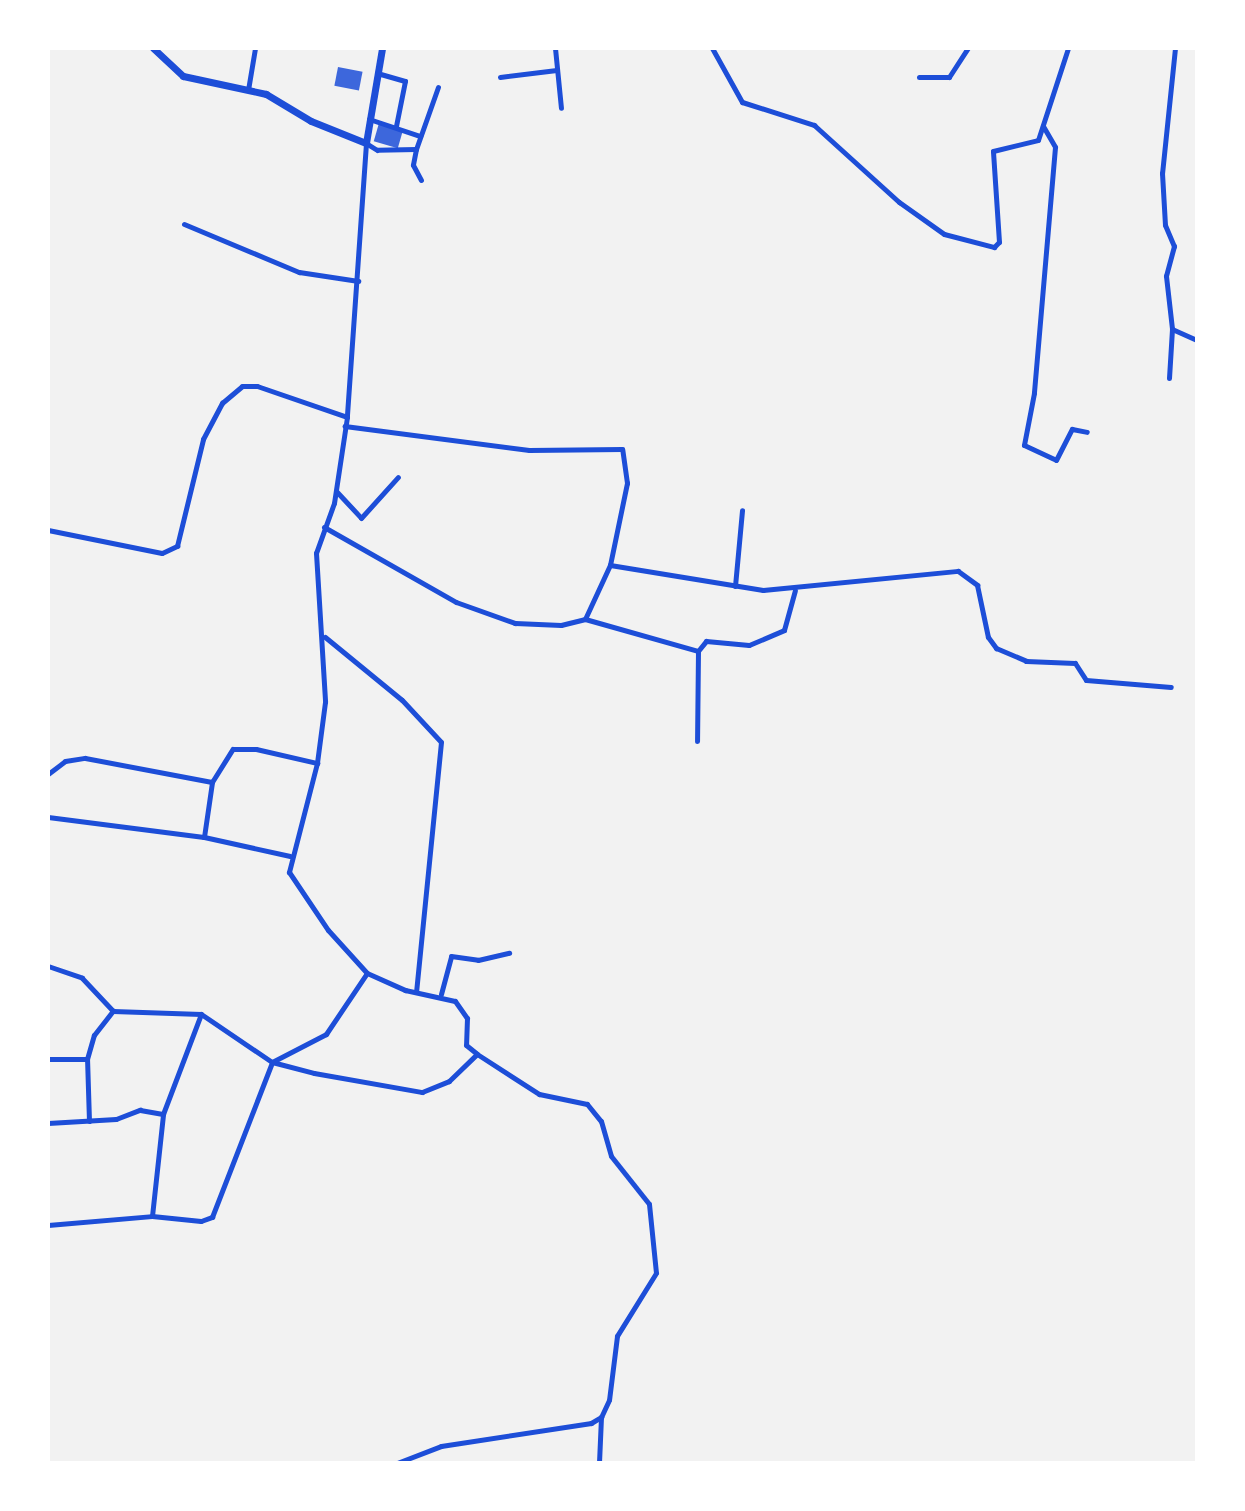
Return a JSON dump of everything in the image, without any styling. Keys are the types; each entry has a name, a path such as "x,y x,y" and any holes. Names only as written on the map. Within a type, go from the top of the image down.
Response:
{"street":[{"path":"153,48 183,76 266,94 311,121 377,150 416,149"},
{"path":"248,90 255,48"},
{"path":"382,48 366,143 347,417 336,491 316,553 324,636 325,702 317,763 290,856 289,872 300,893 367,973 416,991 441,994 465,1009 466,1045 477,1054 539,1094 587,1104 601,1121 611,1156 649,1204 656,1273 617,1336 609,1400 601,1417 599,1463"},
{"path":"555,48 561,108"},
{"path":"712,48 742,102 814,125 899,202 955,240 998,246 993,151 1003,145 1034,143 1043,126 1068,48"},
{"path":"919,77 949,77 968,48"},
{"path":"1169,378 1172,329 1166,276 1174,246 1165,225 1162,173 1175,48"},
{"path":"500,77 557,70"},
{"path":"376,73 405,81 396,126"},
{"path":"421,180 413,165 438,87"},
{"path":"369,119 420,136"},
{"path":"1043,126 1055,147 1034,393 1024,445 1056,460 1072,429 1087,432"},
{"path":"184,224 299,272 358,281"},
{"path":"1172,329 1197,340"},
{"path":"48,530 162,553 177,546 203,439 222,403 242,386 257,386 347,417"},
{"path":"345,426 529,450 622,449 627,483 610,565 585,619"},
{"path":"336,491 361,518 398,477"},
{"path":"735,586 742,510"},
{"path":"324,527 434,591 491,617 561,625 585,619 698,651"},
{"path":"610,565 735,586 795,590 868,576 958,571 977,585 988,637 996,648 1026,661 1075,663 1086,680 1171,687"},
{"path":"697,741 698,651 706,641 749,645 784,630 795,590"},
{"path":"324,636 402,700 441,742 416,991"},
{"path":"204,837 212,782 233,749 256,749 317,763"},
{"path":"48,774 65,761 85,758 212,782"},
{"path":"48,817 204,837 290,856"},
{"path":"441,994 451,956 478,960 509,953"},
{"path":"48,966 82,978 113,1011 201,1014 272,1062 422,1092 449,1081 477,1054"},
{"path":"48,1225 152,1216 195,1221 212,1217 272,1062 326,1034 367,973"},
{"path":"89,1121 87,1059 94,1035 113,1011"},
{"path":"152,1216 163,1114 201,1014"},
{"path":"48,1059 87,1059"},
{"path":"48,1123 89,1121 140,1110 163,1114"},
{"path":"397,1463 441,1446 591,1423 601,1417"}],"building":[{"path":"338,67 363,72 359,90 334,86"},
{"path":"379,123 403,130 398,148 374,141"}]}
